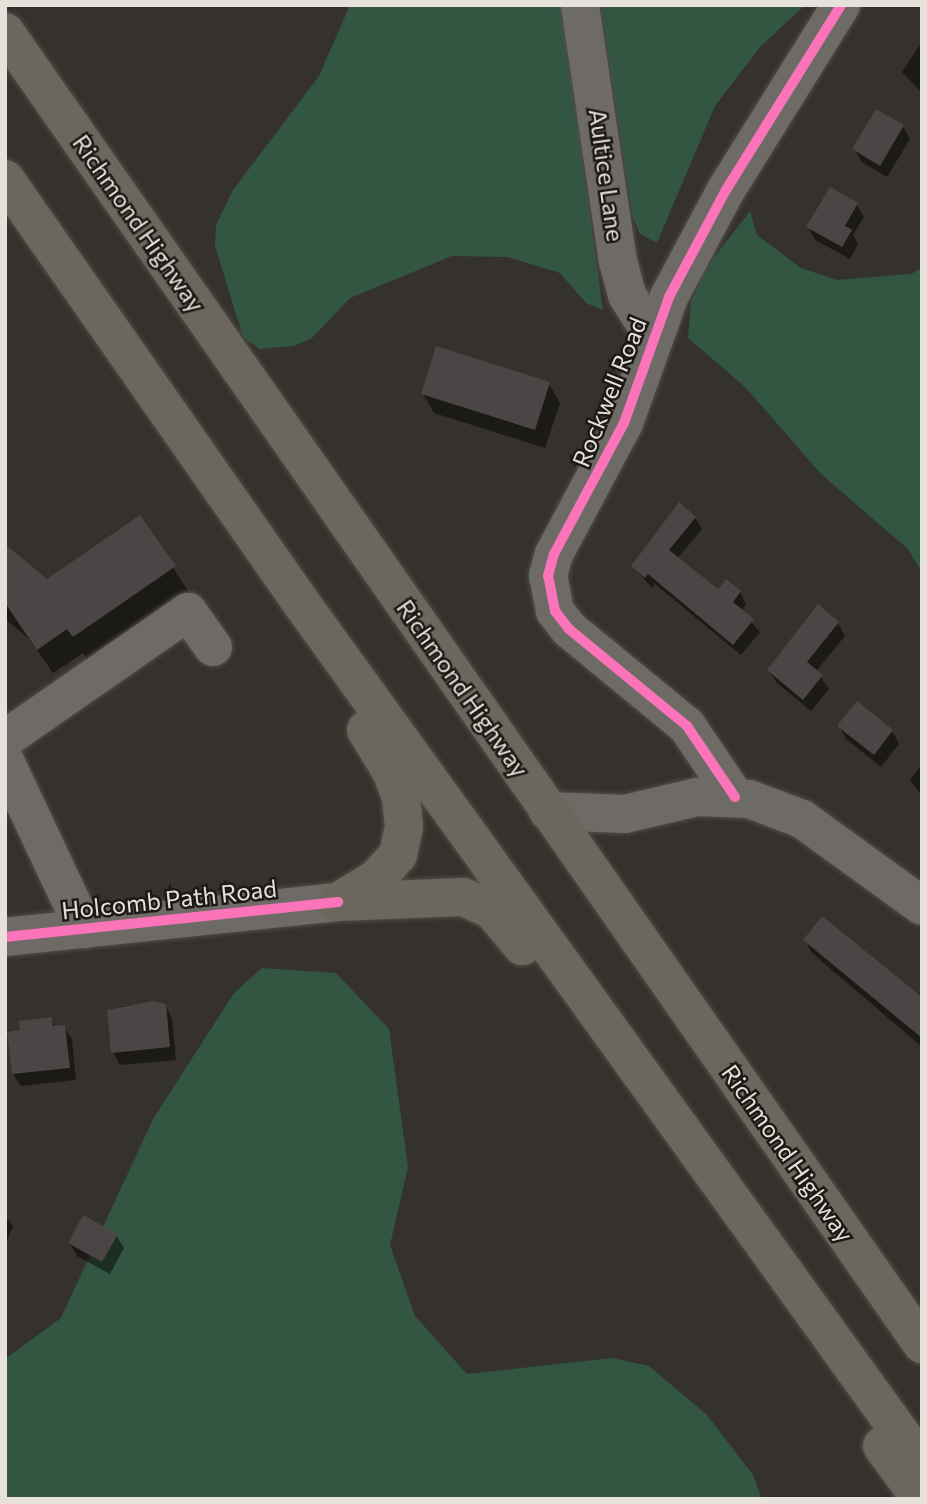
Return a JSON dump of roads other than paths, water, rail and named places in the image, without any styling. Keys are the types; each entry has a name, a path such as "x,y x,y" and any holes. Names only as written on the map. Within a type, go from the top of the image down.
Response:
{"highway":[{"name":"Richmond Highway","path":"5,32 922,1343"},
{"path":"5,179 302,604 922,1463"},
{"path":"302,604 391,771 402,807 404,827 398,855 377,878 338,902"},
{"path":"338,902 463,897 484,905 504,921 921,1499"}],"street":[{"name":"Aultice Lane","path":"580,5 618,261 626,295 654,338"},
{"name":"Rockwell Road","path":"735,797 687,726 569,629 555,611 549,593 554,554 624,423 669,298 726,190 841,5"},
{"path":"5,739 188,611 213,647"},
{"path":"5,761 84,929"},
{"path":"548,811 625,814 697,797 735,797 802,819 922,906"},
{"name":"Holcomb Path Road","path":"5,937 338,902"}]}
